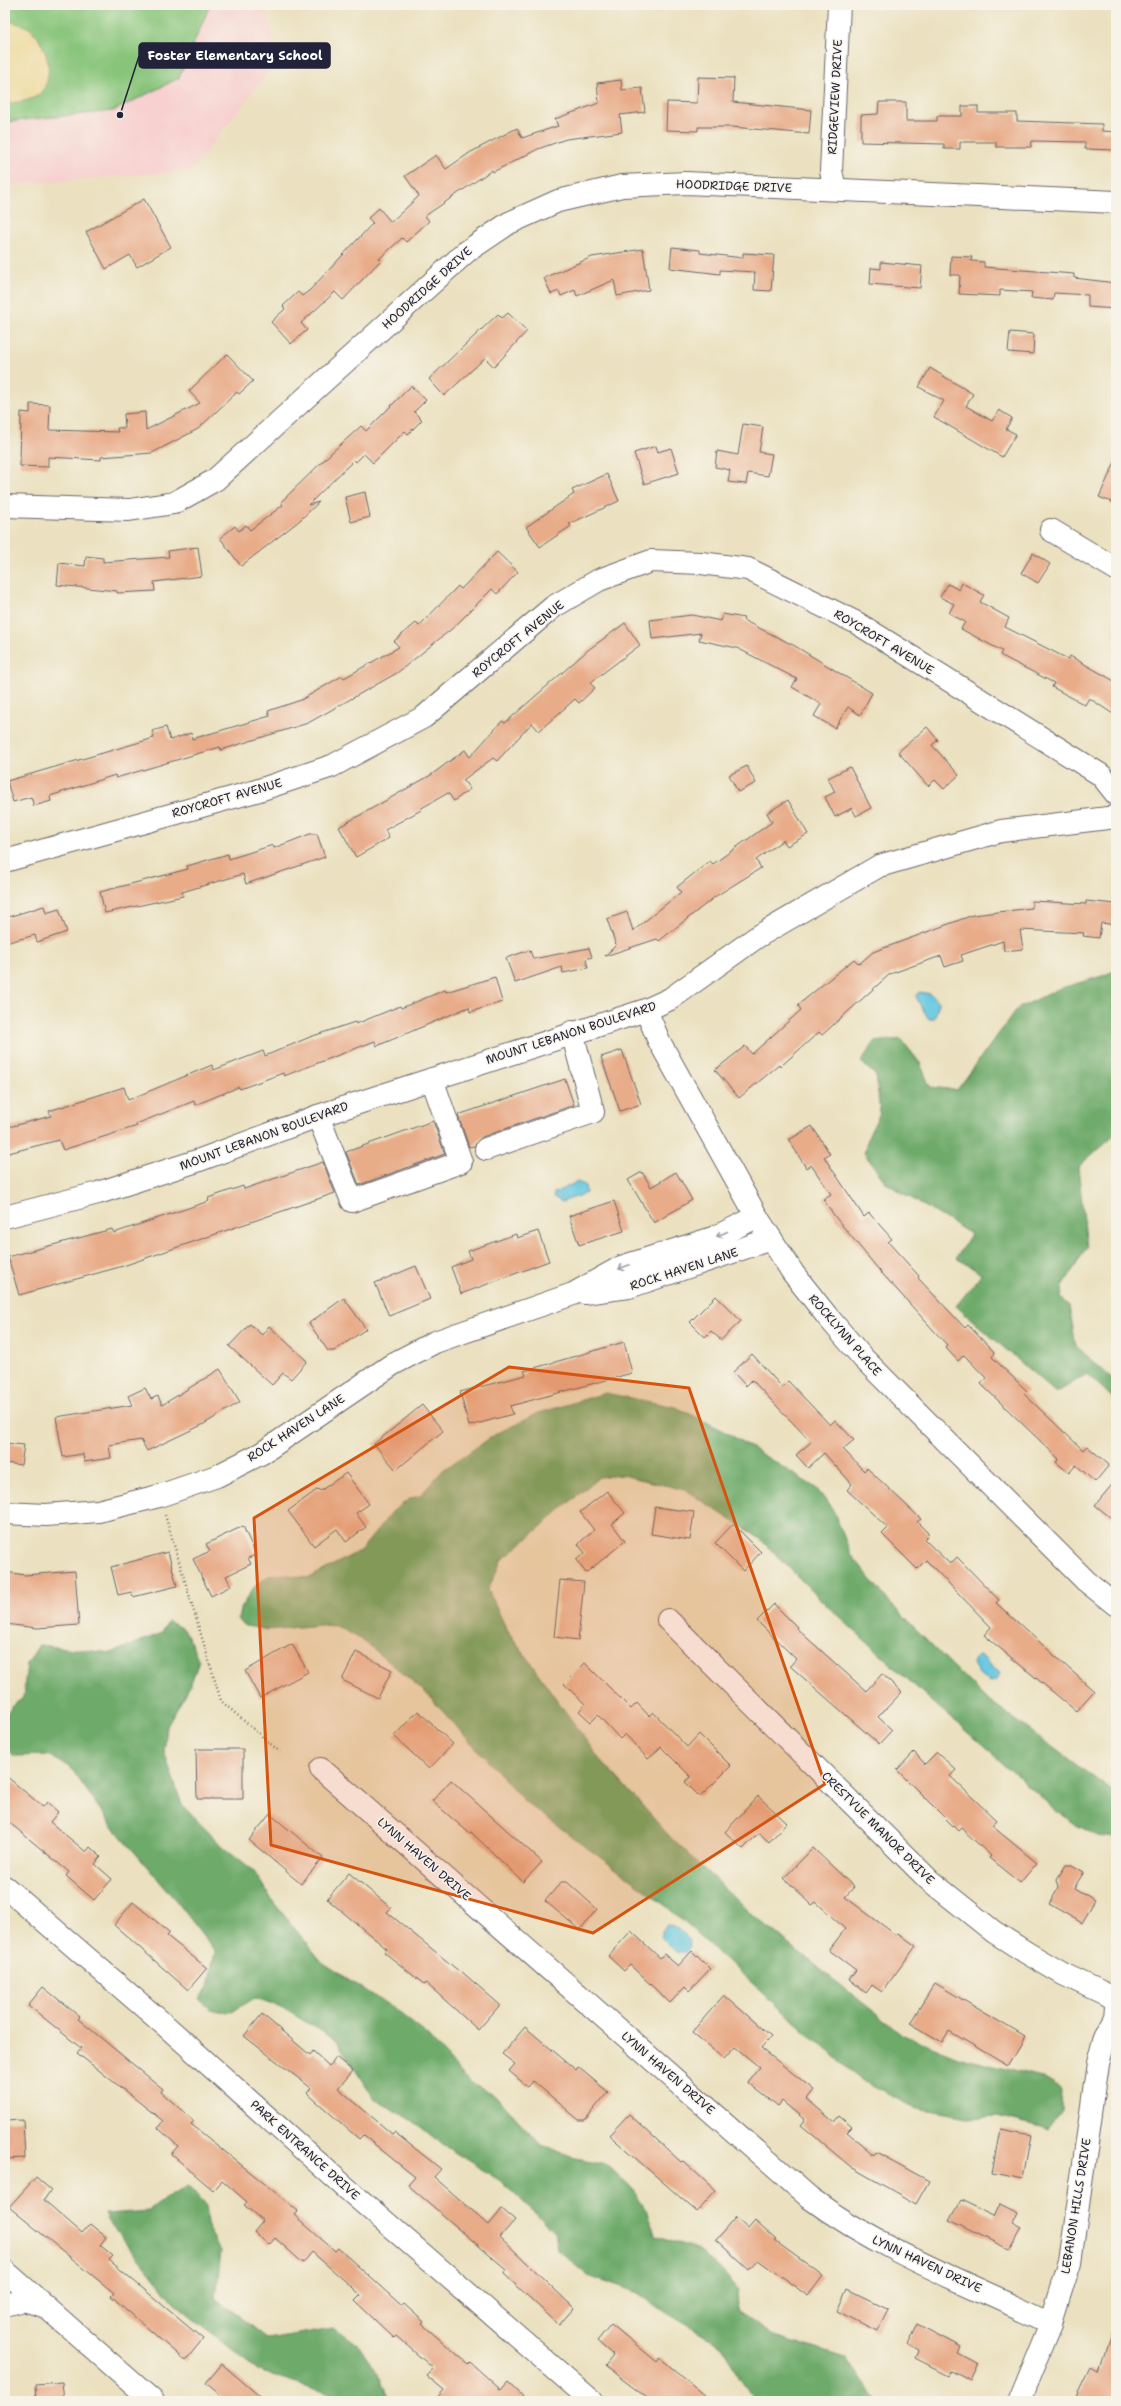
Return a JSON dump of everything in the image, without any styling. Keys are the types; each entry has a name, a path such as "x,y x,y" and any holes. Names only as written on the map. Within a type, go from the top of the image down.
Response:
{"street":[{"name":"RIDGEVIEW DRIVE","path":"835,189 831,171 839,5"},
{"name":"HOODRIDGE DRIVE","path":"5,506 129,510 174,502 215,480 466,252 508,223 558,201 622,186 686,183 1116,202"},
{"path":"1051,530 1116,569"},
{"name":"ROYCROFT AVENUE","path":"5,861 256,791 332,766 424,717 553,607 599,580 651,561 700,563 748,569 857,623 1101,775 1116,794"},
{"name":"MOUNT LEBANON BOULEVARD","path":"5,1217 98,1193 197,1161 318,1116 572,1032 646,1010 670,999 757,937 879,866 1001,831 1116,817"},
{"name":"ROCKLYNN PLACE","path":"646,1010 658,1041 757,1218 803,1286 863,1358 1086,1581 1116,1605"},
{"path":"486,1149 593,1112 572,1032"},
{"path":"318,1116 352,1201 461,1162 432,1079"},
{"name":"ROCK HAVEN LANE","path":"5,1513 46,1515 98,1511 159,1496 216,1476 262,1453 393,1364 435,1342 573,1294 621,1267 713,1238 757,1218"},
{"name":"ROCK HAVEN LANE","path":"573,1294 629,1288 771,1239"},
{"path":"661,1254 668,1275"},
{"name":"CRESTVUE MANOR DRIVE","path":"668,1620 929,1880 994,1932 1020,1949 1063,1974 1116,1998"},
{"name":"LYNN HAVEN DRIVE","path":"321,1769 810,2198 841,2221 878,2242 1051,2323"},
{"name":"PARK ENTRANCE DRIVE","path":"9,1894 167,2027 345,2186 592,2401"},
{"name":"LEBANON HILLS DRIVE","path":"1019,2401 1051,2323 1070,2262 1098,2063 1105,2036 1115,2017 1116,2007"},
{"path":"5,2271 153,2401"},
{"path":"5,2305 24,2300 44,2306"}],"path":[{"path":"159,1496 221,1702 280,1752"}],"highlighted area":[{"path":"509,1367 689,1388 825,1784 593,1933 271,1845 254,1518"}],"shaded area":[{"path":"5,5 266,5 277,60 191,171 5,185"}],"green space":[{"path":"5,5 210,5 179,78 113,111 5,122"},
{"path":"1116,970 1116,1133 1078,1167 1087,1247 1063,1286 1061,1298 1069,1305 1076,1346 1116,1382 1116,1401 1087,1374 1056,1393 956,1306 982,1274 956,1258 971,1234 886,1183 864,1153 869,1135 880,1113 876,1076 861,1062 874,1042 901,1039 920,1063 930,1087 957,1090 1017,1009 1058,989 1102,976"},
{"path":"605,1393 676,1407 726,1432 816,1488 833,1510 851,1554 889,1602 982,1695 1116,1794 1116,1838 1098,1836 1070,1822 927,1697 824,1603 759,1538 685,1490 622,1475 599,1477 501,1561 488,1590 507,1630 595,1753 673,1840 754,1916 902,2034 958,2057 1042,2078 1062,2090 1061,2113 1048,2129 997,2116 968,2118 918,2109 871,2086 848,2069 666,1906 524,1801 425,1692 363,1640 336,1626 321,1625 268,1630 246,1626 238,1620 240,1609 254,1587 268,1576 283,1574 309,1578 361,1550 393,1511 411,1498 420,1496 443,1470 496,1434 539,1413"},
{"path":"168,1621 185,1630 199,1661 190,1686 167,1726 164,1752 182,1805 219,1843 253,1870 274,1903 322,1962 393,2008 425,2033 470,2083 497,2097 540,2144 571,2157 606,2164 631,2187 644,2207 656,2235 696,2249 715,2263 739,2290 736,2310 771,2335 845,2358 877,2401 755,2401 720,2345 671,2316 639,2293 587,2275 557,2250 554,2230 499,2180 443,2145 412,2120 376,2100 336,2040 281,2007 256,1998 228,2013 211,2009 199,1999 208,1987 215,1951 178,1903 108,1821 71,1768 48,1755 14,1756 5,1747 6,1719 11,1708 23,1698 27,1664 39,1645 111,1653 162,1633"},
{"path":"189,2186 206,2206 209,2232 221,2251 216,2298 267,2339 334,2328 359,2346 380,2378 390,2401 353,2401 259,2371 175,2303 109,2222 105,2214 149,2211 170,2195"}],"sand":[{"path":"5,21 17,23 29,28 35,34 45,51 48,70 44,88 38,95 26,100 5,104"}],"water":[{"path":"919,992 931,994 939,1003 934,1019 929,1019 920,1005 916,996"},
{"path":"577,1182 585,1185 586,1193 562,1202 553,1197 554,1193"},
{"path":"979,1656 983,1657 992,1668 1000,1673 998,1679 991,1682 980,1676 973,1664 975,1658"},
{"path":"666,1925 670,1925 678,1929 688,1939 690,1946 686,1952 676,1952 661,1937 661,1931"}],"building":[{"path":"698,77 734,78 733,102 811,110 809,134 732,127 698,127 698,131 666,130 667,102 697,103"},
{"path":"621,80 622,90 642,88 645,112 620,115 622,132 566,139 538,149 493,172 492,170 425,216 429,221 406,242 402,238 379,259 381,260 343,300 335,292 301,323 307,330 291,344 271,322 285,309 283,306 298,292 302,296 310,290 373,223 368,218 379,208 391,222 419,196 405,176 436,155 446,169 471,152 517,128 522,138 558,126 555,119 599,103 597,83"},
{"path":"879,102 906,102 906,121 937,121 937,116 962,116 962,106 978,106 978,113 1017,113 1017,121 1102,124 1102,131 1116,132 1116,150 1085,149 1085,142 1032,141 1031,147 996,147 996,142 960,142 960,149 944,149 944,144 861,142 861,115 878,114"},
{"path":"144,199 171,247 137,267 130,255 106,269 86,232"},
{"path":"672,247 700,250 700,253 743,258 743,253 774,255 771,291 754,290 755,272 720,270 720,274 670,268"},
{"path":"643,249 649,290 617,296 614,280 577,296 575,290 561,296 559,291 551,294 544,278 592,257"},
{"path":"951,256 972,257 971,261 984,262 984,267 1074,274 1074,278 1116,283 1116,309 1088,307 1088,295 1054,293 1053,300 1031,298 1032,292 1000,290 1000,296 959,294 960,275 950,275"},
{"path":"881,262 922,266 920,288 870,284 871,268 881,269"},
{"path":"508,313 527,331 494,367 485,358 444,396 429,379 498,314 502,318"},
{"path":"1010,332 1034,334 1033,354 1008,352"},
{"path":"227,354 253,381 239,394 237,392 198,429 152,453 101,457 101,460 48,457 48,467 20,466 21,412 30,413 30,404 50,405 49,430 118,432 117,428 125,428 124,414 145,412 146,430 200,403 189,391"},
{"path":"930,368 973,394 966,406 992,421 999,410 1012,418 1006,429 1016,434 1002,457 934,417 944,401 919,387"},
{"path":"411,386 426,400 414,412 422,420 408,434 405,431 373,463 364,454 356,462 354,460 308,505 319,502 299,521 241,566 220,538 235,526 239,531 246,525 250,530 283,505 281,502 330,454 361,426 366,431"},
{"path":"743,424 763,427 759,452 772,454 768,476 748,473 746,484 728,482 730,470 715,467 717,451 738,455"},
{"path":"656,446 658,452 671,448 679,473 644,484 634,453"},
{"path":"1116,460 1116,504 1099,497"},
{"path":"607,474 619,501 569,524 571,526 540,547 526,527 574,494 572,490"},
{"path":"365,492 370,517 351,522 345,497"},
{"path":"198,547 202,576 154,582 155,591 117,593 117,591 57,585 59,563 85,566 86,556 103,558 103,562 169,557 168,551"},
{"path":"497,552 518,572 497,594 492,589 454,627 397,673 308,723 221,750 220,747 116,778 115,775 50,796 51,801 34,806 31,797 13,802 7,781 154,738 152,731 166,727 170,740 191,733 192,739 270,716 268,711 301,700 342,676 344,678 399,647 394,641 416,623 419,626 458,586 461,589"},
{"path":"1033,553 1050,564 1038,583 1021,573"},
{"path":"962,583 984,595 980,602 1009,618 1005,627 1068,659 1070,656 1116,682 1116,716 1089,698 1085,705 1052,687 1054,683 1000,655 1002,651 961,629 965,622 949,613 954,604 940,597 948,584 959,590"},
{"path":"723,614 744,618 743,620 795,646 872,693 860,715 848,707 835,728 814,716 821,704 792,687 797,679 737,648 699,640 701,633 652,639 650,620 692,615 721,621"},
{"path":"625,623 640,645 590,683 595,688 579,703 575,699 539,731 532,723 497,761 493,758 463,780 470,789 454,801 448,793 420,809 421,810 385,830 389,838 356,857 339,827 431,775 465,750 470,757 502,721 505,723 588,650"},
{"path":"927,727 938,740 932,745 959,775 944,789 935,780 928,786 898,752"},
{"path":"747,766 756,783 738,792 729,775"},
{"path":"850,767 871,808 856,816 852,808 835,817 825,797 835,792 828,778"},
{"path":"788,800 808,834 787,846 783,840 756,860 761,868 716,896 659,941 657,939 605,956 616,945 607,919 627,912 633,931 681,892 677,887 710,861 713,864 772,822 767,813"},
{"path":"310,834 317,834 325,857 246,884 243,874 182,892 183,896 105,913 100,892 188,869 187,866 228,854 229,859 273,845 274,848"},
{"path":"1032,901 1086,904 1086,901 1116,904 1116,925 1101,923 1099,938 1083,936 1084,933 1020,930 1023,949 1004,951 1003,941 961,955 963,961 945,967 941,956 890,974 822,1035 819,1032 780,1067 779,1065 739,1098 715,1070 745,1046 752,1054 801,1010 798,1005 854,959 859,964 873,952 973,915 1032,908"},
{"path":"44,906 46,913 59,909 67,932 37,942 35,935 5,943 5,918"},
{"path":"589,948 592,957 586,959 588,968 563,973 562,967 515,983 506,958 530,950 533,959"},
{"path":"495,977 502,1002 470,1012 469,1007 377,1046 375,1041 284,1076 283,1073 240,1089 239,1087 195,1105 194,1101 136,1124 137,1126 63,1150 59,1140 5,1154 5,1128 51,1116 49,1111 124,1087 128,1100 212,1065 214,1070 263,1051 265,1056 310,1037 355,1022 356,1024 445,990 446,992"},
{"path":"622,1050 641,1104 620,1111 601,1057"},
{"path":"565,1079 574,1105 482,1137 474,1146 469,1147 458,1115"},
{"path":"433,1121 445,1154 359,1185 346,1152"},
{"path":"812,1126 830,1154 824,1157 864,1217 869,1213 892,1239 888,1242 919,1276 918,1278 965,1328 968,1325 995,1353 992,1357 1027,1391 1024,1394 1083,1450 1087,1446 1109,1465 1095,1482 1076,1465 1069,1473 1056,1462 1059,1459 981,1384 986,1378 964,1355 958,1361 945,1347 947,1345 879,1270 836,1218 823,1199 831,1194 811,1165 806,1168 789,1140"},
{"path":"323,1162 335,1193 123,1266 19,1295 8,1257 112,1229 114,1233 209,1201 208,1198 243,1186 244,1189"},
{"path":"642,1172 651,1187 676,1172 692,1200 654,1223 628,1180"},
{"path":"614,1201 624,1231 579,1245 569,1216"},
{"path":"538,1231 549,1261 461,1294 451,1267 471,1259 468,1251 516,1234 517,1238"},
{"path":"416,1266 430,1299 389,1316 375,1283"},
{"path":"716,1296 741,1321 721,1340 711,1331 705,1337 690,1322"},
{"path":"344,1298 366,1329 334,1351 328,1351 309,1323"},
{"path":"250,1324 262,1335 269,1326 307,1361 291,1379 283,1373 272,1385 229,1346"},
{"path":"624,1342 632,1373 510,1406 513,1414 469,1426 460,1392 526,1375 524,1371"},
{"path":"752,1354 782,1387 788,1381 830,1425 835,1420 854,1440 843,1449 864,1471 867,1468 921,1519 917,1522 929,1534 924,1539 950,1564 957,1557 999,1600 996,1603 1094,1691 1076,1711 984,1635 991,1627 926,1560 917,1569 882,1534 888,1528 847,1490 852,1484 824,1453 808,1468 796,1455 811,1442 752,1380 746,1386 733,1372"},
{"path":"220,1369 240,1402 204,1424 147,1451 141,1440 109,1445 111,1458 84,1462 83,1454 63,1457 56,1417 132,1405 128,1396 145,1388 151,1399 158,1396 162,1405"},
{"path":"422,1405 443,1431 396,1470 374,1444"},
{"path":"5,1443 24,1445 21,1465 5,1463"},
{"path":"346,1473 369,1504 356,1513 366,1527 346,1542 337,1529 314,1546 288,1511 318,1489 320,1491"},
{"path":"1116,1480 1116,1522 1095,1505"},
{"path":"607,1491 625,1513 612,1524 625,1541 586,1573 576,1560 585,1553 578,1544 594,1530 580,1512"},
{"path":"655,1507 694,1512 690,1540 651,1534"},
{"path":"733,1524 761,1552 743,1571 715,1543"},
{"path":"243,1526 256,1555 248,1558 251,1564 226,1576 231,1586 211,1596 193,1559 210,1551 206,1544"},
{"path":"168,1552 177,1586 133,1597 131,1592 118,1595 111,1567"},
{"path":"75,1571 79,1625 37,1628 5,1624 5,1572 25,1575"},
{"path":"560,1580 584,1582 578,1640 554,1637"},
{"path":"774,1604 797,1627 796,1628 866,1691 882,1674 902,1692 878,1717 892,1730 879,1744 790,1666 796,1659 757,1621"},
{"path":"292,1644 308,1672 260,1698 245,1671"},
{"path":"356,1652 392,1670 378,1698 342,1680"},
{"path":"585,1663 631,1709 637,1703 649,1716 653,1712 687,1747 699,1734 731,1766 700,1797 685,1782 691,1777 661,1747 648,1759 625,1734 620,1739 598,1715 591,1722 579,1711 585,1704 564,1684"},
{"path":"418,1711 453,1744 429,1769 394,1736"},
{"path":"196,1749 243,1749 243,1799 197,1799"},
{"path":"914,1752 925,1764 937,1752 956,1770 950,1776 997,1821 992,1826 1037,1863 1020,1883 989,1858 991,1856 961,1828 958,1831 897,1770"},
{"path":"5,1775 43,1807 47,1802 58,1812 50,1822 86,1852 90,1847 101,1857 95,1864 112,1879 94,1900 66,1876 69,1872 5,1819"},
{"path":"451,1780 542,1862 523,1882 471,1832 469,1833 432,1801"},
{"path":"758,1796 787,1823 769,1842 759,1833 743,1849 725,1832"},
{"path":"270,1814 323,1858 301,1884 249,1840"},
{"path":"813,1848 854,1887 845,1897 896,1935 898,1933 916,1946 882,1992 872,1985 866,1993 849,1979 856,1970 829,1950 845,1929 816,1902 812,1905 784,1878"},
{"path":"1066,1865 1072,1865 1084,1872 1074,1888 1095,1900 1082,1923 1049,1904 1059,1887 1057,1879"},
{"path":"349,1873 391,1908 387,1912 460,1972 461,1971 500,2005 478,2030 426,1983 425,1985 384,1952 387,1949 327,1899"},
{"path":"561,1882 567,1882 597,1909 580,1930 545,1901"},
{"path":"133,1902 170,1933 167,1936 207,1968 188,1990 114,1925"},
{"path":"631,1931 660,1958 664,1954 678,1966 692,1951 710,1969 689,1991 685,1987 670,2003 630,1965 624,1971 608,1956"},
{"path":"935,1983 1025,2037 1008,2066 949,2031 942,2042 910,2023"},
{"path":"43,1987 80,2017 78,2019 163,2089 161,2092 194,2121 191,2124 298,2211 294,2215 335,2251 338,2248 402,2306 404,2304 424,2322 422,2324 468,2364 470,2362 501,2390 508,2382 528,2401 434,2401 444,2390 426,2375 433,2368 396,2336 394,2338 355,2301 361,2295 312,2252 303,2263 275,2238 269,2245 254,2232 263,2221 244,2205 247,2202 222,2180 213,2190 171,2154 178,2146 158,2128 163,2121 77,2053 81,2048 28,2005"},
{"path":"724,1995 771,2036 761,2048 814,2090 807,2099 834,2122 839,2116 852,2127 847,2132 874,2155 876,2152 929,2181 916,2204 851,2167 801,2125 805,2120 782,2101 778,2106 747,2082 759,2067 735,2047 724,2059 692,2032"},
{"path":"262,2014 310,2055 313,2051 329,2066 336,2057 353,2071 338,2088 392,2134 394,2132 441,2169 434,2177 489,2225 502,2209 515,2220 500,2237 574,2308 559,2325 504,2274 507,2270 408,2185 415,2177 363,2135 359,2139 307,2093 311,2088 244,2036"},
{"path":"525,2027 576,2070 578,2067 608,2092 585,2120 579,2120 533,2081 528,2087 509,2071 515,2064 502,2054"},
{"path":"629,2114 681,2162 683,2161 716,2191 697,2212 609,2135"},
{"path":"23,2120 25,2158 5,2159 5,2121"},
{"path":"1000,2129 1032,2135 1024,2179 992,2173"},
{"path":"36,2177 51,2190 44,2200 82,2233 90,2224 106,2237 100,2245 113,2256 109,2260 203,2339 185,2361 111,2296 114,2293 9,2207"},
{"path":"961,2200 994,2216 1000,2203 1018,2212 1013,2223 1022,2228 1010,2250 950,2220"},
{"path":"736,2217 748,2228 755,2220 777,2240 775,2241 823,2276 808,2296 758,2260 749,2270 716,2240"},
{"path":"847,2289 888,2309 877,2331 837,2311"},
{"path":"611,2324 657,2362 660,2358 712,2401 651,2401 618,2376 605,2365 613,2355 597,2341"},
{"path":"917,2324 961,2347 958,2353 977,2363 969,2380 951,2371 948,2375 915,2358 918,2351 907,2345"},
{"path":"1113,2325 1116,2326 1116,2401 1075,2401 1091,2368 1098,2372"},
{"path":"222,2364 265,2401 227,2401 206,2383"},
{"path":"62,2382 64,2401 36,2401 35,2384"}],"place":[{"name":"Foster Elementary School","path":"120,115"}]}
